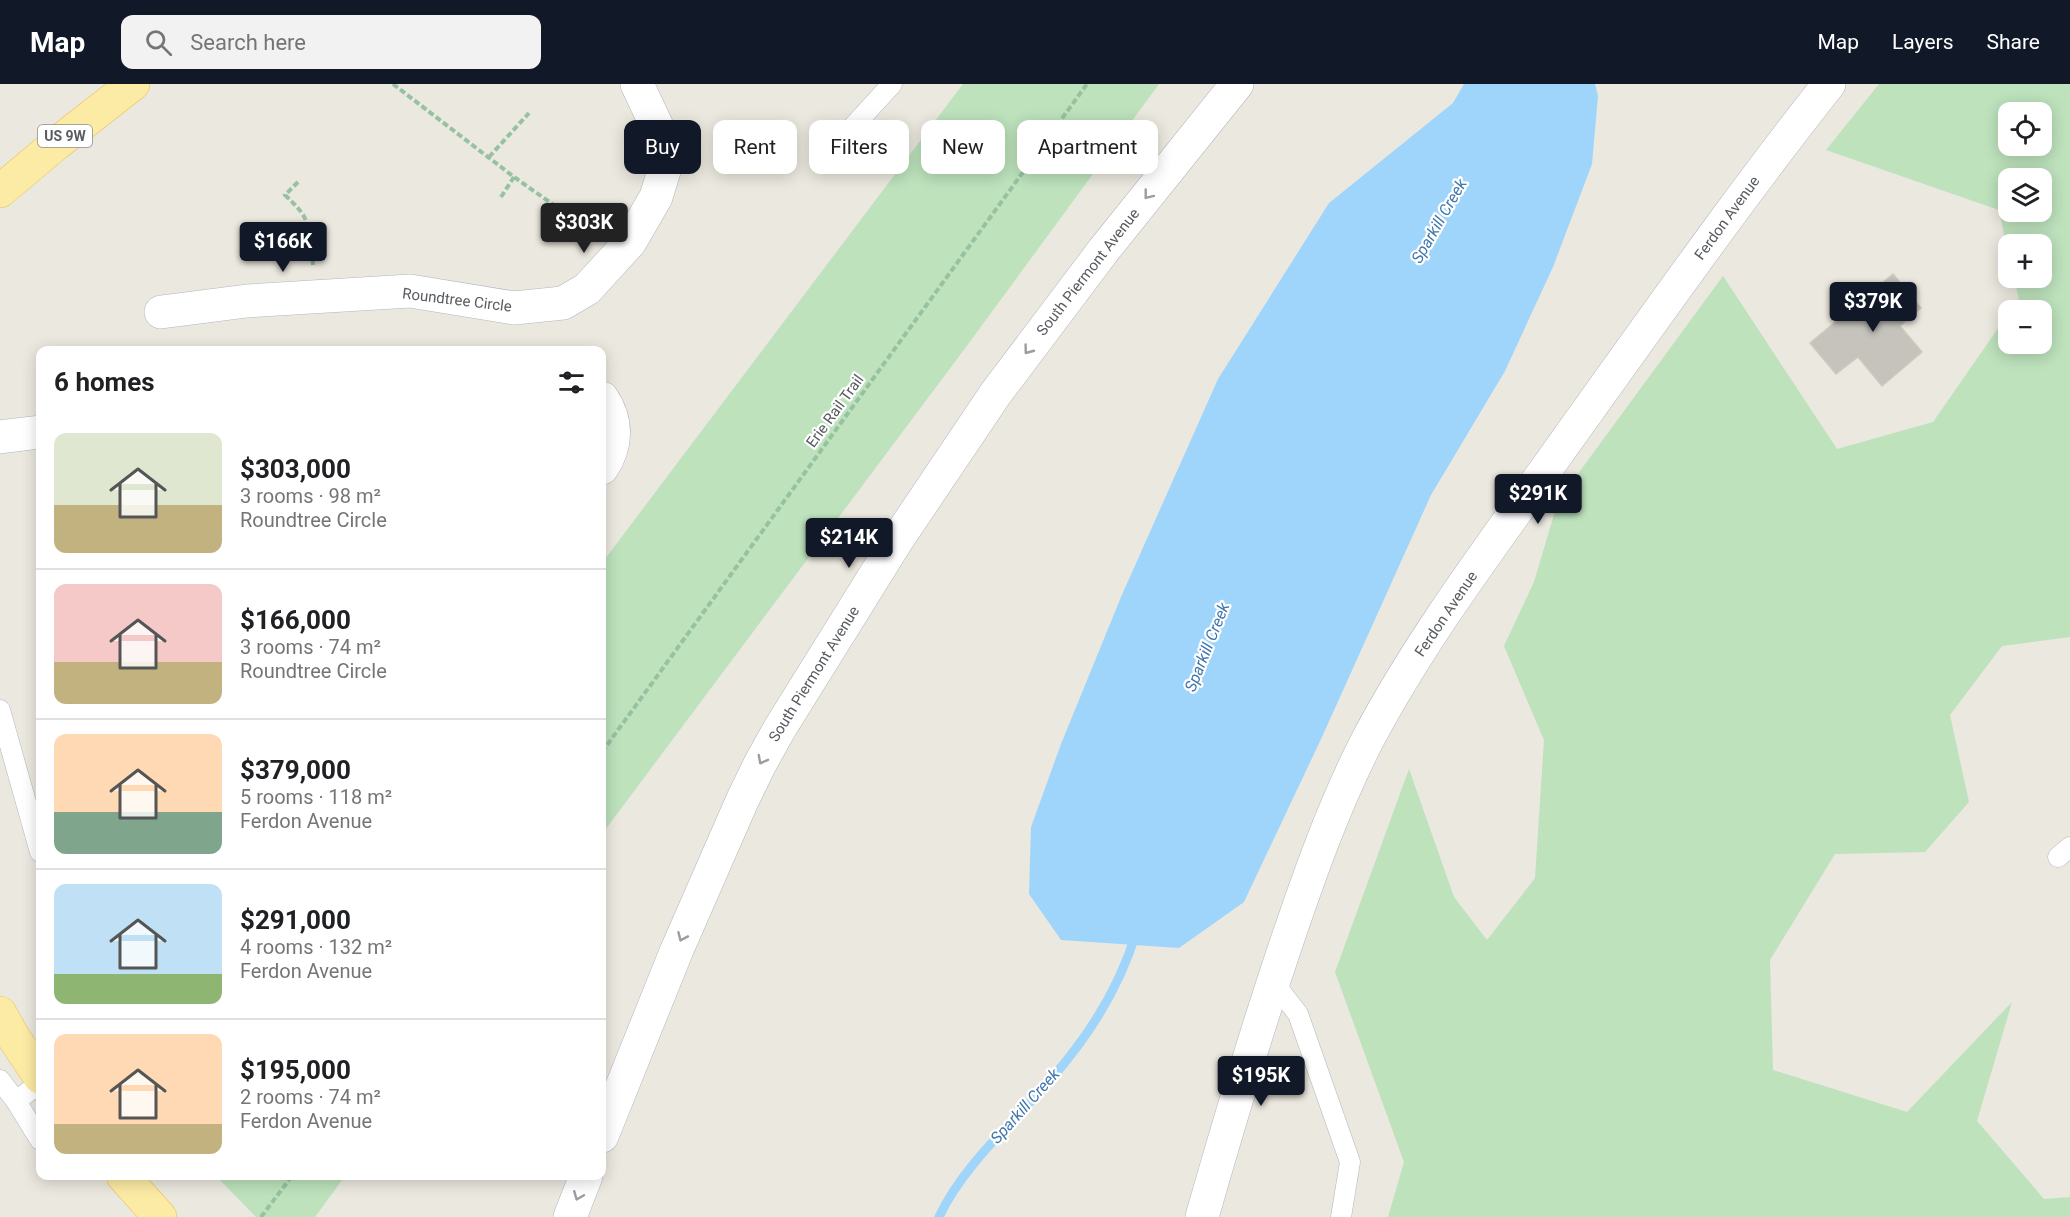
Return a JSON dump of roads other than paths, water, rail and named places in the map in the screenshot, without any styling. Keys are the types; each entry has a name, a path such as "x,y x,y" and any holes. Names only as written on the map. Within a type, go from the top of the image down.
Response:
{"main road":[{"name":"US 9W","path":"0,191 133,84"},
{"path":"0,1013 36,1071"},
{"path":"127,1180 160,1217"}],"street":[{"name":"Roundtree Circle","path":"161,312 247,301 410,291 514,308 562,303 587,289 630,242 656,197 664,171 660,133 637,84"},
{"name":"South Piermont Avenue","path":"606,1126 676,952 742,801 780,728 897,540 996,393 1103,251 1236,84"},
{"name":"Ferdon Avenue","path":"1202,1217 1273,982 1316,857 1368,739 1425,642 1527,497 1771,157 1830,84"},
{"path":"606,406 612,418 614,432 613,446 606,460"},
{"path":"0,437 36,432"},
{"path":"570,1217 584,1180"}],"lane":[{"path":"859,120 892,84"},
{"path":"0,710 36,838"},
{"path":"1273,982 1299,1014 1350,1162 1341,1217"},
{"path":"0,1080 36,1134"},
{"path":"16,1101 36,1086"}],"water":[{"path":"1464,84 1595,84 1598,96 1592,164 1553,267 1505,371 1431,495 1322,737 1244,902 1179,948 1061,940 1029,894 1031,827 1061,744 1121,597 1218,379 1329,203 1453,103"}],"waterway":[{"name":"Sparkill Creek","path":"939,1217 949,1198 975,1162 1078,1046 1112,991 1136,933"}]}
